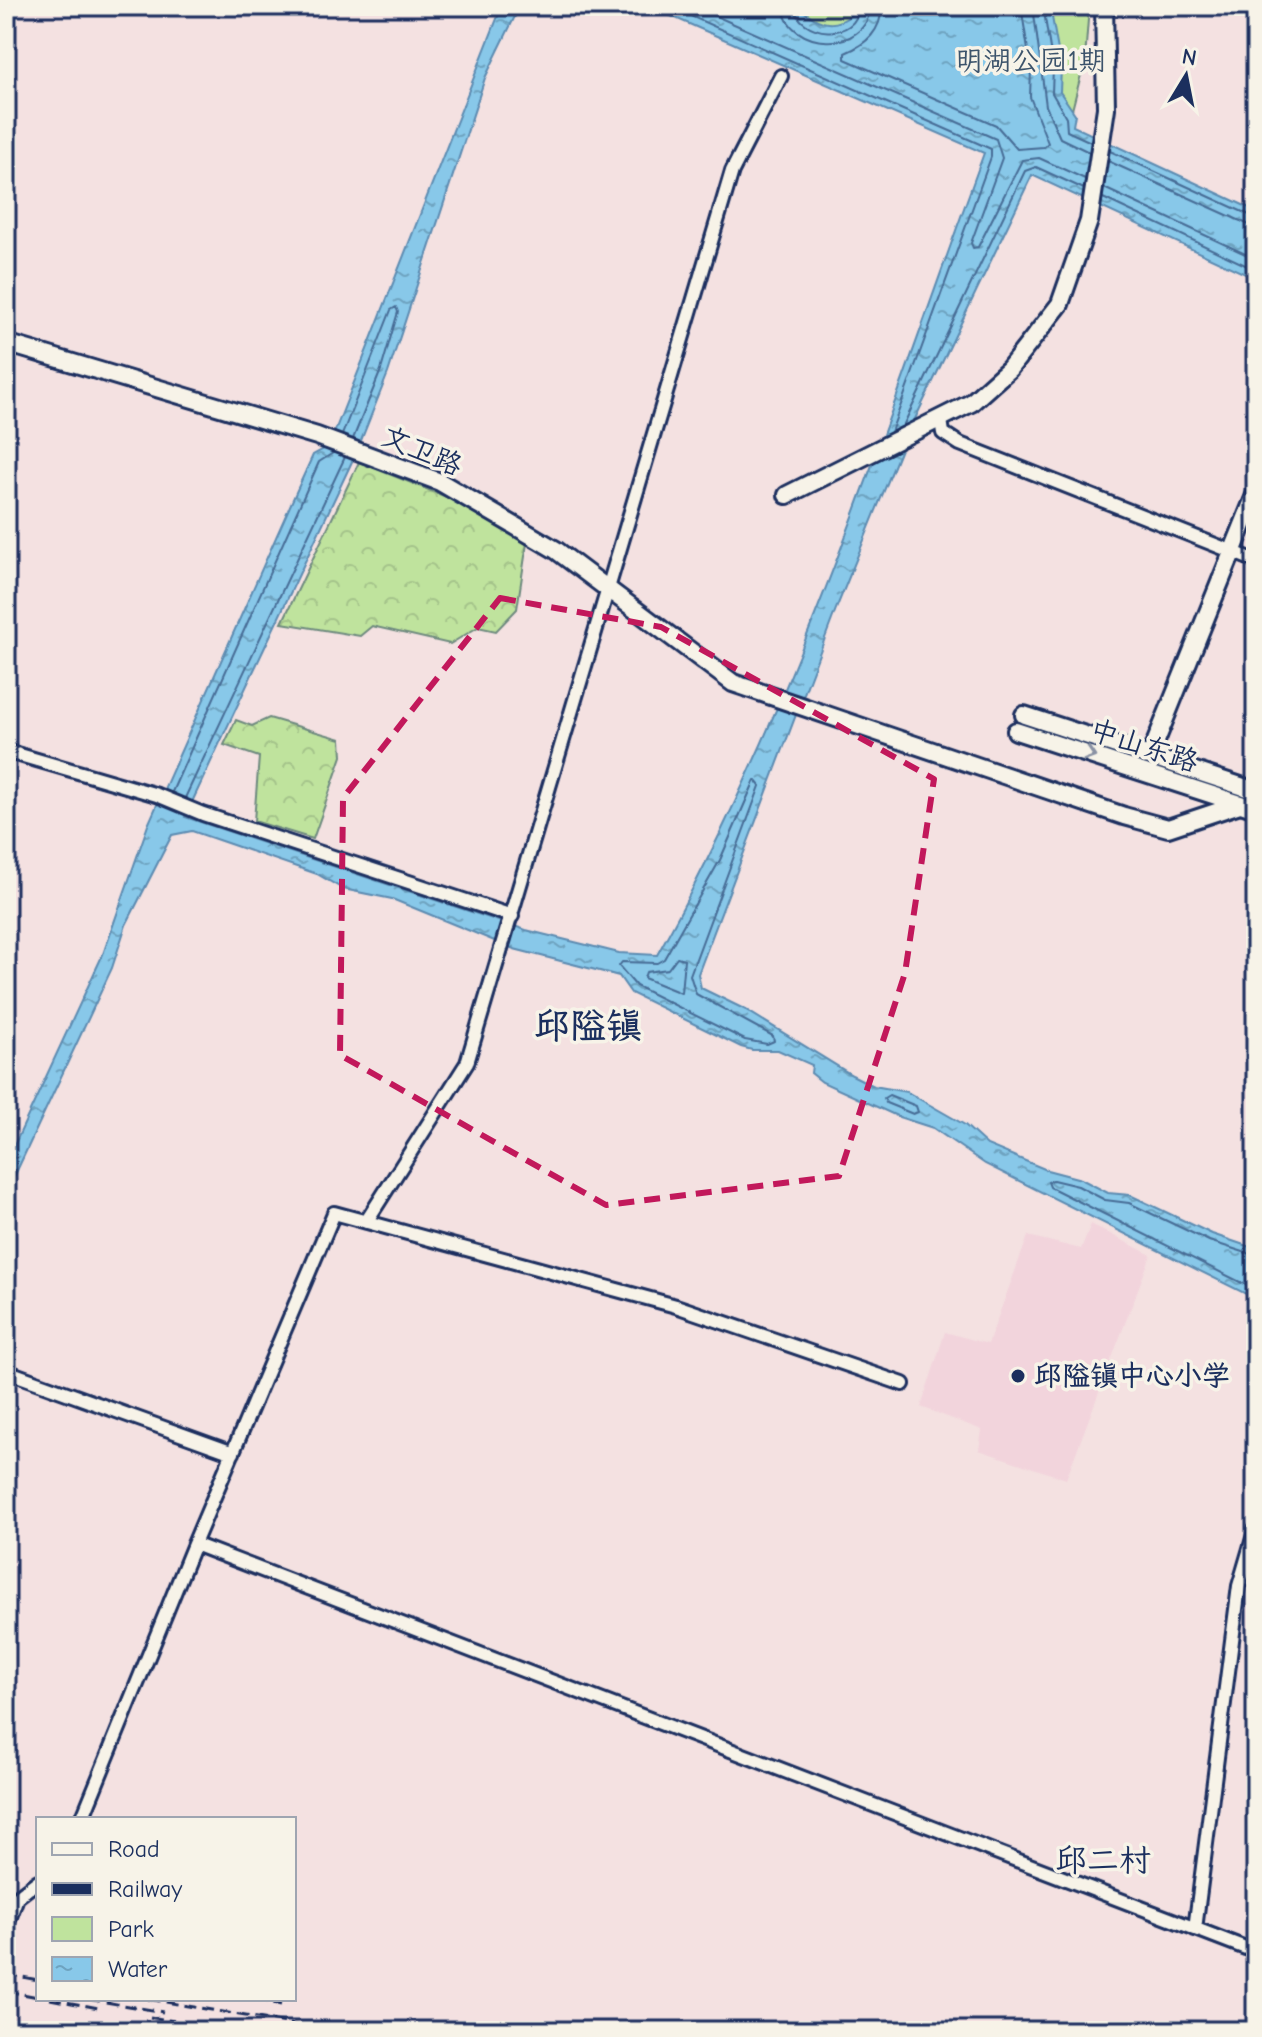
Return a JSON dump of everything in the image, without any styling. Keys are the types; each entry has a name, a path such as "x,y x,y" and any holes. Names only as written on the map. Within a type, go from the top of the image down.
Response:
{"street":[{"path":"787,495 971,403 1009,369 1060,304 1089,221 1106,108 1104,6"},
{"path":"366,1222 467,1063 732,171 781,76"},
{"name":"文卫路","path":"6,343 317,436 440,482 556,550 733,683 773,698 1168,828 1248,807"},
{"path":"941,420 943,433 960,444 1256,561"},
{"path":"1150,756 1256,493"},
{"name":"中山东路","path":"1024,715 1256,791"},
{"name":"中山东路","path":"1016,731 1248,807"},
{"path":"6,751 157,795 203,814 512,916"},
{"path":"83,1817 334,1213 676,1306 903,1384"},
{"path":"6,1371 233,1453"},
{"path":"1195,1929 1239,1586 1256,1528"},
{"path":"194,1544 1256,1952"},
{"path":"6,1928 17,1897 36,1883"}],"highlighted area":[{"path":"500,598 661,627 934,779 905,973 839,1176 606,1205 340,1055 343,798"}],"shaded area":[{"name":"邱隘镇中心小学","path":"1091,1224 1151,1255 1066,1479 979,1450 982,1430 921,1407 945,1332 988,1344 1028,1236 1081,1249"}],"green space":[{"name":"明湖公园1期","path":"757,6 1089,6 1085,59 1071,114"},
{"path":"359,462 529,530 517,609 496,631 478,627 450,644 372,626 360,636 282,623"},
{"path":"269,718 341,739 342,756 313,839 254,821 259,757 224,745 236,720 252,726"}],"water":[{"path":"502,6 520,6 485,78 388,373 356,453 185,817 526,930 619,953 657,955 754,761 796,662 874,459 984,153 648,6 798,6 817,20 830,23 851,15 852,6 1050,6 1061,67 1060,92 1075,114 1073,126 1256,211 1256,279 1032,175 903,444 836,609 698,974 701,988 746,1010 852,1075 874,1086 907,1092 965,1125 987,1145 1047,1170 1081,1179 1108,1193 1130,1195 1212,1234 1256,1249 1256,1299 985,1164 933,1128 899,1117 822,1082 811,1073 812,1065 778,1050 741,1047 631,993 619,976 514,949 392,899 343,889 317,874 192,831 172,835 126,925 112,968 6,1194 6,1163 103,954 148,825 297,490 313,455 329,446"}],"railway":[{"path":"6,1974 36,1980"},
{"path":"6,1991 36,1997"},
{"path":"61,2001 99,2008"},
{"path":"100,2001 163,2012"},
{"path":"160,2001 332,2031"},
{"path":"264,2001 281,2005"},
{"path":"150,2017 233,2031"}],"place":[{"name":"邱隘镇中心小学","path":"1018,1376"}],"district":[{"name":"邱隘镇","path":"588,1026"},
{"name":"邱二村","path":"1103,1860"}]}
